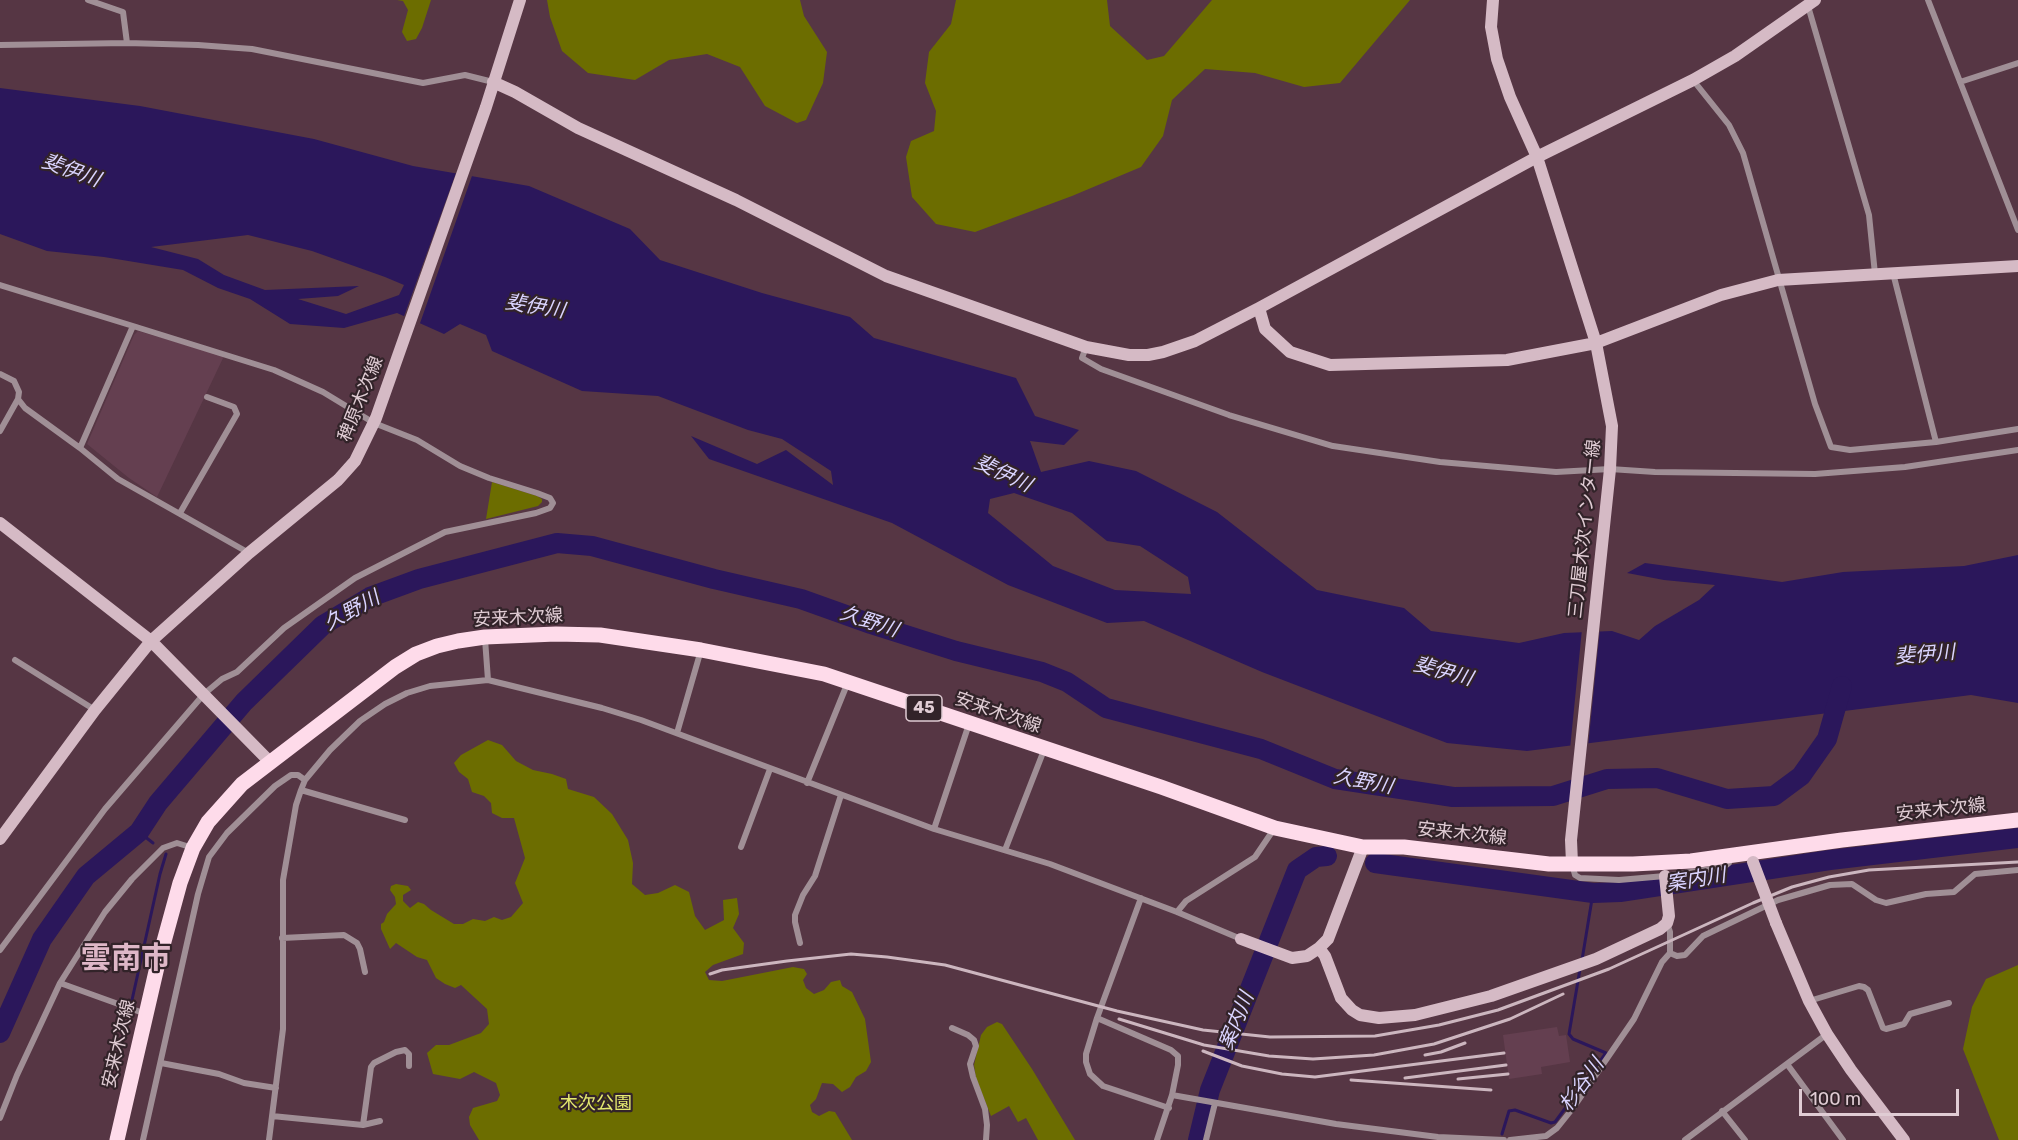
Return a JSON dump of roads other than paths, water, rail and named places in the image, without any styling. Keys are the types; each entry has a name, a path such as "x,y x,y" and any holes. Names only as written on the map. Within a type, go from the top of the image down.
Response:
{"main road":[{"name":"安来木次線","path":"117,1140 146,1014 180,883 193,848 208,822 242,784 380,678 416,654 437,646 485,637 600,635 786,665 848,682 1161,787 1275,828 1363,847 1404,847 1549,864 1634,864 1728,856 1752,858 1842,840 2018,820"}],"street":[{"path":"88,0 123,12 128,43"},
{"name":"稗原木次線","path":"0,839 4,825 151,641 249,553 339,480 355,461 375,421 486,107 520,0"},
{"name":"三刀屋木次インター線","path":"1492,0 1491,27 1497,59 1510,97 1537,157 1596,343 1612,426 1610,469 1571,840 1572,863"},
{"path":"1928,0 2018,230"},
{"path":"0,45 128,43 252,49 423,82 465,75 493,82 516,92 578,128 736,200 886,276 1086,347 1129,356 1163,352 1195,341 1259,308 1537,157 1693,80 1735,56 1811,3 1869,215 1875,274"},
{"path":"1960,82 2018,63"},
{"path":"1693,80 1729,125 1743,153 1778,280 1830,447 1850,450 1936,442 2018,429"},
{"path":"1259,308 1265,329 1290,351 1330,365 1507,360 1596,343 1721,295 1778,280 2018,266"},
{"path":"1893,273 1936,442"},
{"path":"0,285 274,370 417,440 460,466 550,498 553,505 536,513 445,532 355,578 284,628 237,672 222,679 105,809 0,950"},
{"path":"80,447 133,326"},
{"path":"1086,347 1082,358 1101,369 1229,415 1333,446 1440,462 1544,471 1610,469 1655,472 1815,474 1905,467 2018,450"},
{"path":"0,374 14,381 18,388 18,399 0,431"},
{"path":"180,513 237,414 234,407 207,397"},
{"path":"18,399 25,408 80,447 118,479 249,553"},
{"path":"0,523 151,641 270,762"},
{"path":"485,637 488,680"},
{"path":"677,734 701,650"},
{"path":"15,660 95,710"},
{"path":"269,1140 283,1029 283,880 296,805 301,790 305,780 330,750 360,721 385,704 407,693 430,686 488,680 602,708 934,828 1142,898 1262,948 1292,957 1307,956 1328,939 1363,847"},
{"path":"807,783 848,682"},
{"path":"934,828 969,724"},
{"path":"1005,850 1044,749"},
{"path":"741,847 770,769"},
{"path":"143,1140 198,894 209,857 227,833 275,786 291,775 298,775 305,780"},
{"path":"301,790 405,820"},
{"path":"800,943 795,915 802,895 816,876 841,795"},
{"path":"1178,912 1186,901 1255,857 1275,828"},
{"path":"0,1118 21,1065 60,983 93,929 132,879 163,848 177,843 193,848"},
{"path":"1572,863 1575,875 1585,880 1666,883 1724,867 1729,863 1728,856"},
{"path":"1752,858 1809,1001 1827,1034 1904,1140"},
{"path":"1670,953 1677,956 1685,955 1703,936 1778,900 1830,885 1852,884 1876,900 1886,903 1926,894 1954,892 1975,874 2018,870"},
{"path":"1319,948 1325,957 1341,998 1352,1010 1368,1017 1392,1018 1415,1015 1491,996 1596,959 1667,923 1670,916 1666,883"},
{"path":"1142,898 1096,1018 1086,1062 1090,1074 1103,1086 1169,1108"},
{"path":"1510,1140 1540,1138 1557,1128 1573,1108 1634,1019 1662,962 1670,953 1670,932 1667,923"},
{"path":"282,938 344,935 357,943 365,972"},
{"path":"60,983 146,1014"},
{"path":"1809,1001 1859,986 1864,987 1868,990 1886,1029 1904,1024 1910,1014 1948,1003"},
{"path":"1096,1018 1176,1053 1178,1065 1172,1095 1157,1140"},
{"path":"952,1028 968,1035 974,1040 976,1046 970,1064 985,1109 986,1140"},
{"path":"1686,1140 1827,1034"},
{"path":"363,1125 371,1067 374,1063 405,1050 409,1054 409,1066"},
{"path":"161,1063 219,1074 244,1083 276,1088"},
{"path":"1787,1064 1843,1140"},
{"path":"1172,1095 1347,1126 1438,1137 1504,1140"},
{"path":"1206,1140 1215,1103"},
{"path":"1722,1111 1745,1140"},
{"path":"272,1116 363,1125 380,1121"}],"water":[{"name":"斐伊川","path":"0,88 140,106 314,139 413,166 529,186 630,229 660,260 762,293 850,317 874,338 1016,378 1035,416 1079,430 1064,445 1030,441 1041,472 1089,461 1136,471 1217,512 1317,590 1404,608 1431,631 1519,643 1564,633 1612,631 1639,640 1655,626 1699,600 1715,585 1664,580 1627,573 1645,563 1782,582 1843,572 1964,566 2018,555 2018,703 1971,695 1527,751 1447,743 1262,672 1144,621 1107,623 1008,585 892,523 709,459 691,436 757,464 786,450 833,485 831,471 782,439 748,430 658,396 582,391 492,351 486,335 460,324 444,334 397,313 344,328 290,324 250,299 218,288 183,270 104,257 47,251 0,234","holes":["248,235 312,251 404,285 399,295 346,314 298,299 338,296 359,286 265,290 224,275 198,259 151,247","1014,493 1072,513 1107,541 1140,546 1188,577 1191,594 1115,590 1053,566 988,513 990,499"]}],"waterway":[{"name":"久野川","path":"0,1033 42,939 86,876 139,832 158,803 244,702 323,625 370,597 419,579 557,543 592,546 714,579 801,599 956,651 1042,672 1067,682 1106,708 1261,749 1335,779 1453,797 1553,796 1607,779 1657,778 1727,799 1774,796 1801,776 1827,739 1842,686"},
{"path":"139,832 153,843"},
{"name":"案内川","path":"1375,863 1593,893 1620,892 1830,860 2018,838"},
{"path":"132,1000 166,854"},
{"name":"案内川","path":"1198,1140 1210,1090 1297,870 1316,857 1327,856"},
{"name":"杉谷川","path":"1582,960 1593,893"},
{"name":"杉谷川","path":"1502,1134 1509,1111 1515,1110 1551,1123 1555,1122 1606,1053 1573,1039 1569,1034 1580,969"}],"railway":[{"path":"710,974 722,970 851,954 887,957 945,965 1117,1011 1203,1030 1270,1037 1375,1036 1439,1025 1498,1010 1609,969 1792,887 1869,870 2018,862"},
{"path":"1119,1019 1204,1045 1269,1056 1313,1059 1374,1055 1434,1044 1510,1019 1563,994"},
{"path":"1425,1055 1465,1043"},
{"path":"1203,1051 1242,1066 1282,1074 1315,1077 1504,1053"},
{"path":"1405,1078 1506,1065"},
{"path":"1458,1079 1508,1074"},
{"path":"1351,1080 1491,1090"}],"district":[{"name":"雲南市","path":"126,959"}],"park label":[{"name":"木次公園","path":"596,1104"}]}
